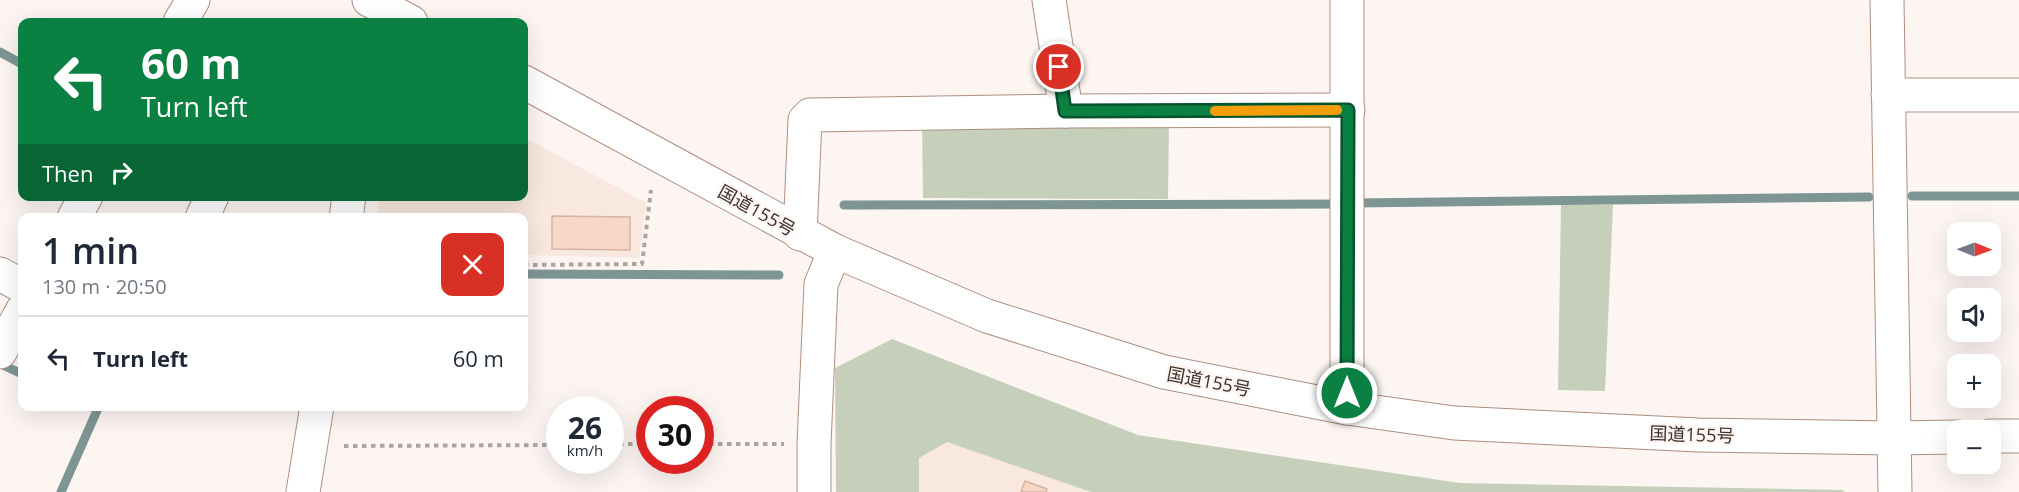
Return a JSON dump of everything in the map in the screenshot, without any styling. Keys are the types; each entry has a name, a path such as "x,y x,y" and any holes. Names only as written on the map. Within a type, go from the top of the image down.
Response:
{"main road":[{"path":"182,18 193,0"},
{"path":"1049,0 1065,111"},
{"path":"1347,0 1347,408"},
{"path":"1887,0 1895,492"},
{"path":"377,7 402,18"},
{"name":"国道155号","path":"528,84 835,251 987,316 1164,372 1347,408 1454,423 1698,435 1947,437"},
{"path":"1887,95 2019,95"},
{"path":"800,234 805,120 810,115 1348,110"},
{"path":"814,492 821,284 835,251"},
{"path":"0,274 18,284"},
{"path":"0,352 18,318"},
{"path":"303,492 315,411"},
{"path":"2001,436 2019,436"}],"path":[{"path":"528,265 642,264 651,189"},
{"path":"714,444 814,444"},
{"path":"311,446 546,445"}],"shaded area":[{"path":"528,139 646,203 639,258 528,255 528,213 378,213 379,201 528,201"},
{"path":"947,442 1091,492 919,492 919,458"}],"green space":[{"path":"1169,119 1168,199 923,198 922,121"},
{"path":"1561,205 1613,205 1605,391 1558,390"},
{"path":"892,339 1138,435 1460,483 1842,490 1845,492 1091,492 947,442 919,458 919,492 836,492 835,368"}],"building":[{"path":"552,216 630,217 630,250 552,249"},
{"path":"1025,481 1047,489 1046,492 1021,492"}],"waterway":[{"path":"0,52 18,62"},
{"path":"1912,196 2019,196"},
{"path":"1353,203 1869,197"},
{"path":"844,205 1340,204"},
{"path":"528,274 779,275"},
{"path":"5,366 18,372"},
{"path":"61,492 97,411"}],"slow traffic":[{"path":"1215,111 1337,110"}],"route":[{"path":"1059,67 1065,111 1348,110 1347,393"}]}
